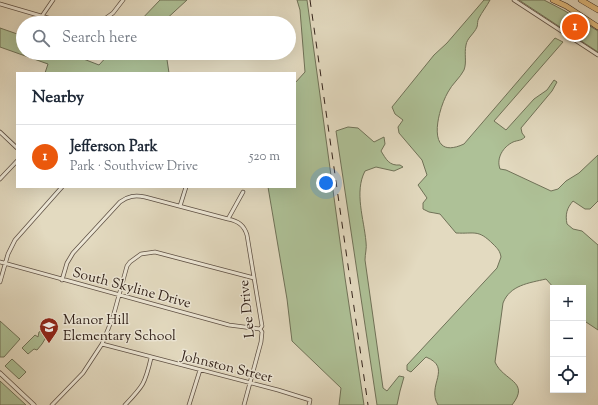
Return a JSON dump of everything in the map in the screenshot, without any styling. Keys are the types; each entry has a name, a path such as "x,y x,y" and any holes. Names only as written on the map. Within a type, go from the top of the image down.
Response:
{"highway":[{"path":"552,0 566,6 598,27"},
{"path":"581,0 598,10"}],"street":[{"path":"0,4 42,16 52,0"},
{"path":"109,16 123,0"},
{"path":"514,0 598,55"},
{"path":"0,132 16,147"},
{"path":"0,179 16,162"},
{"path":"0,282 11,247 19,234 61,188"},
{"path":"180,206 186,188"},
{"path":"228,218 243,192"},
{"name":"Lee Drive","path":"62,280 66,266 73,253 124,199 132,196 140,196 228,218 240,223 246,230 262,326 260,329 262,332 261,342 244,405"},
{"path":"52,405 83,373 102,344 113,318 127,266 137,256 146,252 155,252 254,278"},
{"name":"South Skyline Drive","path":"0,262 119,296 229,325 260,329"},
{"name":"Johnston Street","path":"102,344 278,390 310,400 309,405"},
{"path":"125,405 144,383 151,358"},
{"path":"189,405 200,370"},
{"path":"0,373 34,405"}],"green space":[{"path":"160,0 187,0 170,16 145,16"},
{"path":"297,0 307,0 364,405 339,405 341,388 292,341 287,299 268,188 296,188 296,82 305,72 300,10"},
{"path":"484,0 490,0 478,19 476,29 469,38 465,48 464,70 450,89 440,111 437,132 439,140 444,146 452,148 464,144 555,38 563,42 494,121 506,130 534,99 547,90 554,80 557,82 552,91 521,128 525,137 509,144 501,153 499,161 500,169 506,170 551,191 558,189 566,181 579,173 598,155 598,201 590,209 585,209 573,201 569,206 566,217 567,224 573,229 582,231 598,245 598,330 586,322 586,285 551,285 546,279 521,286 510,292 503,303 495,362 517,386 517,397 512,405 438,405 435,398 435,391 438,366 434,361 426,357 411,372 407,370 407,365 497,268 501,257 497,249 484,236 476,233 456,233 440,214 423,209 423,203 427,198 418,185 427,175 422,160 399,133 398,127 403,120 395,114 392,107 434,55 447,43"},
{"path":"519,0 544,0 598,31 598,52"},
{"path":"0,28 16,34 16,53 0,47"},
{"path":"37,60 86,60 99,65 104,60 167,60 169,72 45,72 48,64"},
{"path":"348,127 358,128 374,142 384,137 385,144 381,151 390,163 403,167 394,171 376,167 365,171 360,188 366,244 365,260 383,388 387,391 399,376 404,377 397,405 377,405 336,131"},
{"path":"0,321 20,339 4,357 0,357"},
{"path":"44,330 48,334 42,344 37,350 34,349 28,354 22,348 35,335 38,337 39,332"},
{"path":"12,359 26,372 19,379 5,366"},
{"path":"0,381 26,405 0,405"}],"railway":[{"path":"310,0 368,405"}],"place":[{"name":"Jefferson Park","path":"575,27"},
{"name":"Manor Hill Elementary School","path":"49,344"}]}
